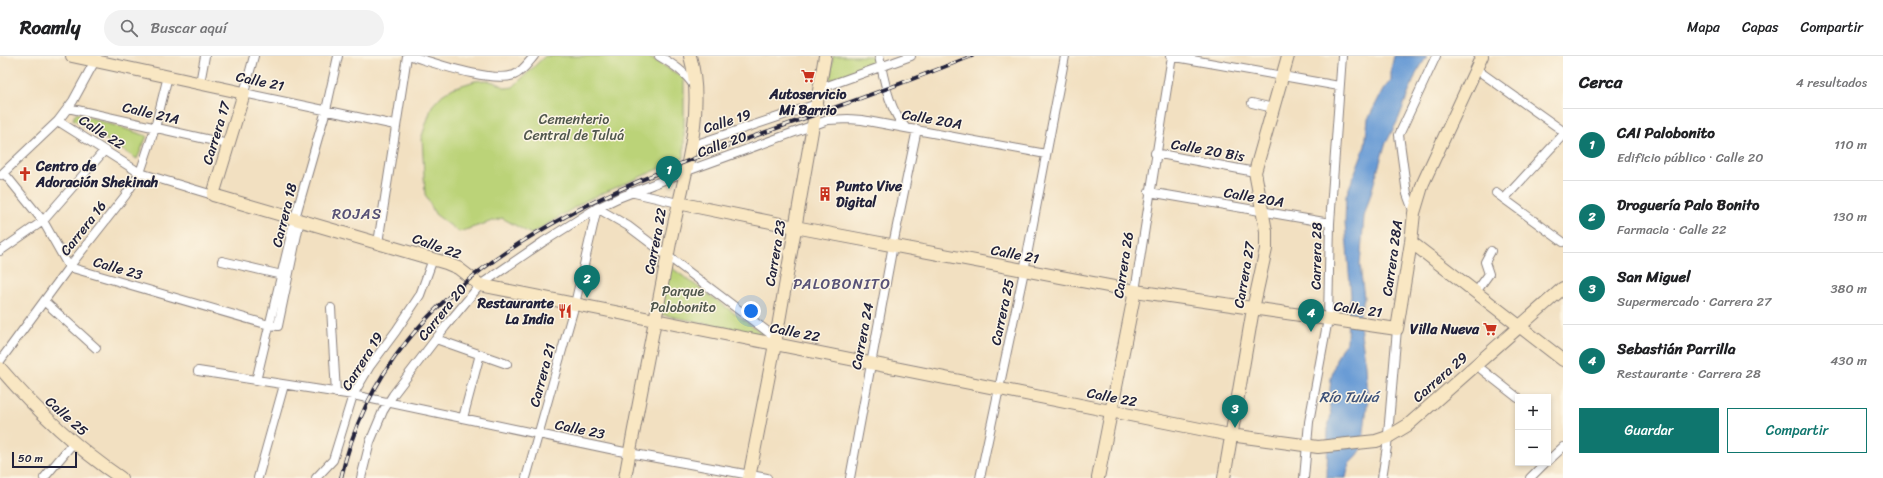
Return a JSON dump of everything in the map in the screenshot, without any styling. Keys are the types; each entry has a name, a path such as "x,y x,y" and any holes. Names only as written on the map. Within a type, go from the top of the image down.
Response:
{"street":[{"name":"Calle 21","path":"72,56 97,58 168,76 395,125"},
{"path":"200,83 205,56"},
{"name":"Carrera 17","path":"213,195 254,56"},
{"name":"Carrera 18","path":"256,381 282,275 298,221 338,56"},
{"path":"378,243 395,125 407,56"},
{"path":"411,56 484,75 502,77 514,75 526,66 534,56"},
{"path":"659,56 675,65 687,75 695,87"},
{"name":"Carrera 22","path":"625,478 667,257 678,203 687,171 691,146 695,87 690,56"},
{"name":"Carrera 23","path":"749,477 826,56"},
{"path":"879,56 892,102 901,123 906,128"},
{"path":"819,89 911,56"},
{"name":"Carrera 25","path":"980,478 1024,271 1065,56"},
{"path":"1172,56 1339,86"},
{"name":"Carrera 26","path":"1098,478 1135,291 1149,192 1172,56"},
{"name":"Carrera 27","path":"1224,478 1253,309 1266,249 1266,231 1255,172 1288,56"},
{"name":"Carrera 28","path":"1304,478 1312,447 1309,422 1328,319 1330,223 1342,56"},
{"path":"1414,213 1407,194 1399,135 1436,56"},
{"name":"Carrera 28A","path":"1382,478 1388,438 1397,329 1411,242 1414,213 1423,183 1482,56"},
{"path":"69,267 43,221 2,174 58,121 68,108 97,58"},
{"path":"1476,69 1563,131"},
{"name":"Carrera 16","path":"0,361 69,267 125,196 140,173 156,128 168,76"},
{"path":"1252,103 1273,108"},
{"name":"Calle 19","path":"691,146 817,104"},
{"name":"Calle 21A","path":"68,108 228,144"},
{"name":"Calle 20A","path":"813,124 828,120 848,119 917,129 1046,154"},
{"name":"Calle 22","path":"58,121 140,173 298,221 433,259 458,268 480,285 655,320 775,341 871,363 1230,436 1312,447 1367,442 1388,438"},
{"name":"Calle 20","path":"597,208 630,192 813,124"},
{"name":"Carrera 24","path":"850,478 893,246 917,129"},
{"path":"1504,200 1563,135"},
{"path":"0,251 43,221 104,151"},
{"name":"Calle 20 Bis","path":"1156,153 1255,172"},
{"name":"Calle 21","path":"630,192 795,227 1135,291 1397,329"},
{"name":"Calle 20A","path":"1149,192 1330,223"},
{"path":"1496,193 1563,242"},
{"path":"597,208 628,226 775,341"},
{"name":"Carrera 20","path":"361,478 370,442 388,403 436,338 480,285 597,208"},
{"name":"Carrera 21","path":"526,478 575,304 597,208"},
{"path":"269,325 278,326 298,221"},
{"path":"1411,242 1563,360"},
{"path":"1476,292 1489,274 1485,262 1491,251"},
{"name":"Carrera 19","path":"316,478 333,460 354,395 370,366 420,295 433,259"},
{"path":"222,261 282,275"},
{"name":"Calle 23","path":"69,267 269,325"},
{"name":"Carrera 29","path":"1388,438 1408,425 1563,288"},
{"path":"44,301 96,348"},
{"path":"331,308 336,393"},
{"path":"436,338 508,364"},
{"path":"463,418 480,354"},
{"path":"1476,365 1515,396"},
{"name":"Calle 25","path":"0,368 37,409 74,442 121,478"},
{"path":"198,371 354,395"},
{"path":"258,478 284,384"},
{"name":"Calle 23","path":"354,395 749,477 767,478"},
{"path":"44,478 74,442"},
{"path":"1551,458 1563,447"},
{"path":"1530,478 1542,466"}],"green space":[{"name":"Cementerio Central de Tuluá","path":"545,56 647,56 684,78 684,158 587,200 531,234 502,218 459,232 435,214 425,194 422,136 432,106 442,95 453,88 475,81 486,80 497,83 506,88 513,87"},
{"path":"833,56 875,56 877,63 830,80"},
{"path":"76,113 147,136 137,159 73,119"},
{"name":"Parque Palobonito","path":"669,266 766,336 660,314"}],"water":[{"name":"Río Tuluá","path":"1394,56 1427,56 1416,74 1398,120 1385,145 1364,217 1360,265 1364,298 1360,312 1360,322 1366,365 1368,397 1362,449 1349,464 1346,478 1327,478 1328,427 1331,415 1329,401 1331,378 1336,360 1341,349 1347,342 1348,310 1351,296 1345,222 1346,196 1365,146 1368,119 1383,90 1391,80 1391,69"}],"railway":[{"path":"341,478 367,403 409,339 462,285 525,240 594,202 666,169 892,87 972,56"}],"place":[{"name":"Autoservicio Mi Barrio","path":"808,76"},
{"name":"Centro de Adoración Shekinah","path":"25,174"},
{"name":"CAI Palobonito","path":"669,189"},
{"name":"Punto Vive Digital","path":"825,194"},
{"name":"Droguería Palo Bonito","path":"587,298"},
{"name":"Restaurante La India","path":"565,311"},
{"name":"Villa Nueva","path":"1490,329"},
{"name":"Sebastián Parrilla","path":"1311,332"},
{"name":"San Miguel","path":"1235,428"}],"district":[{"name":"ROJAS","path":"357,214"},
{"name":"PALOBONITO","path":"842,284"}]}
